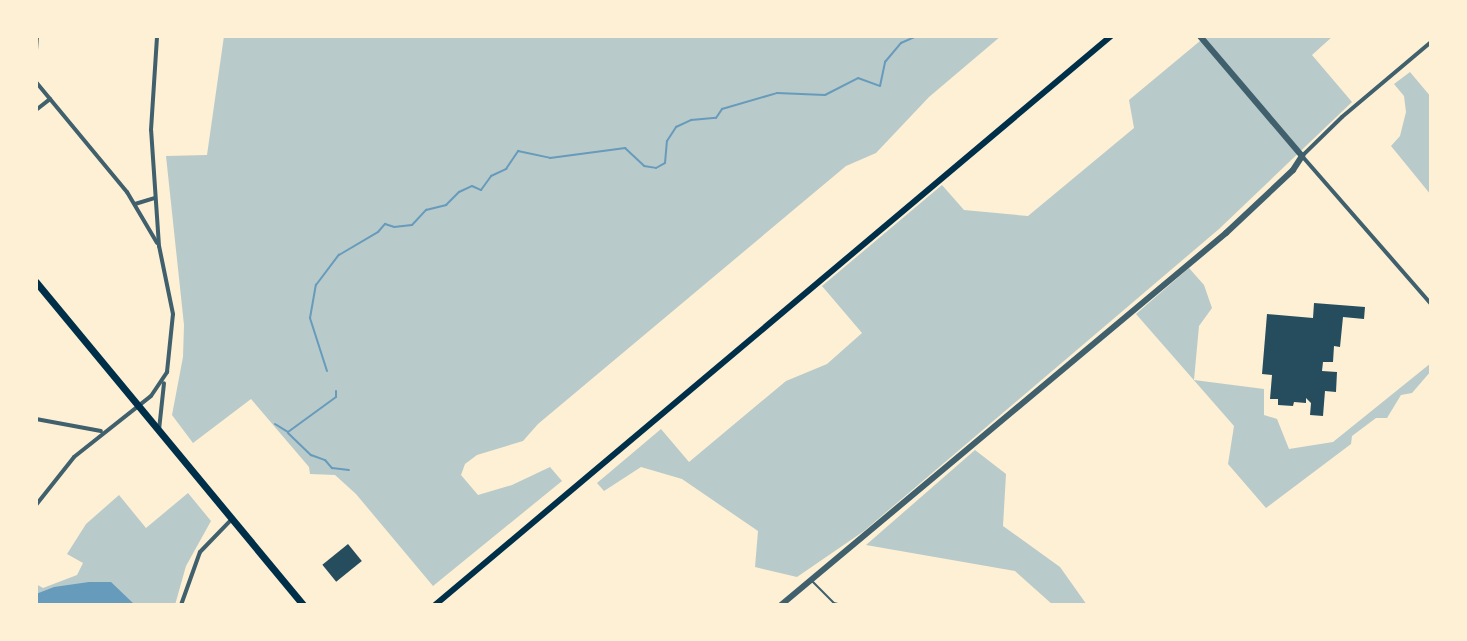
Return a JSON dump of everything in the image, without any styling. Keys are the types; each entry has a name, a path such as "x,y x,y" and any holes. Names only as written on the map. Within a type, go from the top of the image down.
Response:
{"main road":[{"path":"435,605 1111,36"},
{"path":"36,282 303,605"}],"street":[{"path":"36,50 37,36"},
{"path":"157,36 151,116 155,198 159,246 173,314 159,431"},
{"path":"1200,36 1431,304"},
{"path":"781,605 1226,233 1293,170 1302,156 1431,42"},
{"path":"36,82 135,204 159,246"},
{"path":"36,110 50,99"},
{"path":"135,204 155,198"},
{"path":"36,505 63,469 103,430 138,405 164,381"},
{"path":"36,419 92,432 103,430"},
{"path":"181,605 200,552 233,518"}],"lane":[{"path":"811,580 834,603 842,605"}],"shaded area":[{"path":"224,36 1001,36 929,97 876,153 846,166 538,424 523,441 477,455 465,464 461,475 478,495 512,485 550,467 562,481 433,586 356,494 335,475 310,474 309,467 251,399 193,443 172,415 183,357 184,325 166,156 207,155"},
{"path":"1206,36 1333,36 1312,55 1352,102 1219,229 864,531 797,577 755,567 758,531 682,479 641,467 604,491 597,483 661,429 689,462 786,381 827,364 862,333 822,286 942,185 964,210 1028,216 1134,128 1129,100"},
{"path":"1410,72 1431,97 1431,195 1391,146 1400,136 1406,112 1404,96 1394,84"},
{"path":"1189,268 1204,285 1212,308 1199,326 1194,380 1264,389 1264,415 1277,419 1289,449 1333,442 1431,363 1431,371 1412,393 1401,395 1387,418 1376,418 1352,436 1351,444 1266,508 1228,464 1234,426 1136,314"},
{"path":"975,450 1006,474 1003,526 1060,567 1087,605 1053,605 1015,571 866,545"},
{"path":"188,493 211,521 186,566 175,605 36,605 36,584 43,588 77,575 83,563 67,554 86,524 119,495 146,528"}],"water":[{"path":"111,582 135,605 36,605 36,594 54,587"}],"building":[{"path":"1314,303 1365,307 1364,319 1343,317 1340,347 1334,346 1333,362 1323,362 1322,371 1337,372 1336,392 1325,391 1323,416 1310,415 1311,403 1306,398 1306,403 1278,405 1278,399 1270,399 1272,375 1262,374 1267,314 1313,318"},
{"path":"348,544 362,561 336,582 322,565"}],"waterway":[{"path":"327,371 310,318 316,285 339,255 378,232 385,224 394,227 412,225 426,210 446,205 459,192 472,186 481,190 491,176 506,169 518,151 550,158 625,148 644,166 656,168 665,163 667,141 676,127 691,120 716,118 722,109 777,93 825,95 858,78 880,86 885,62 901,43 917,36"},
{"path":"275,424 288,432 336,397 336,391"},
{"path":"288,433 311,455 325,460 332,468 349,470"}]}
